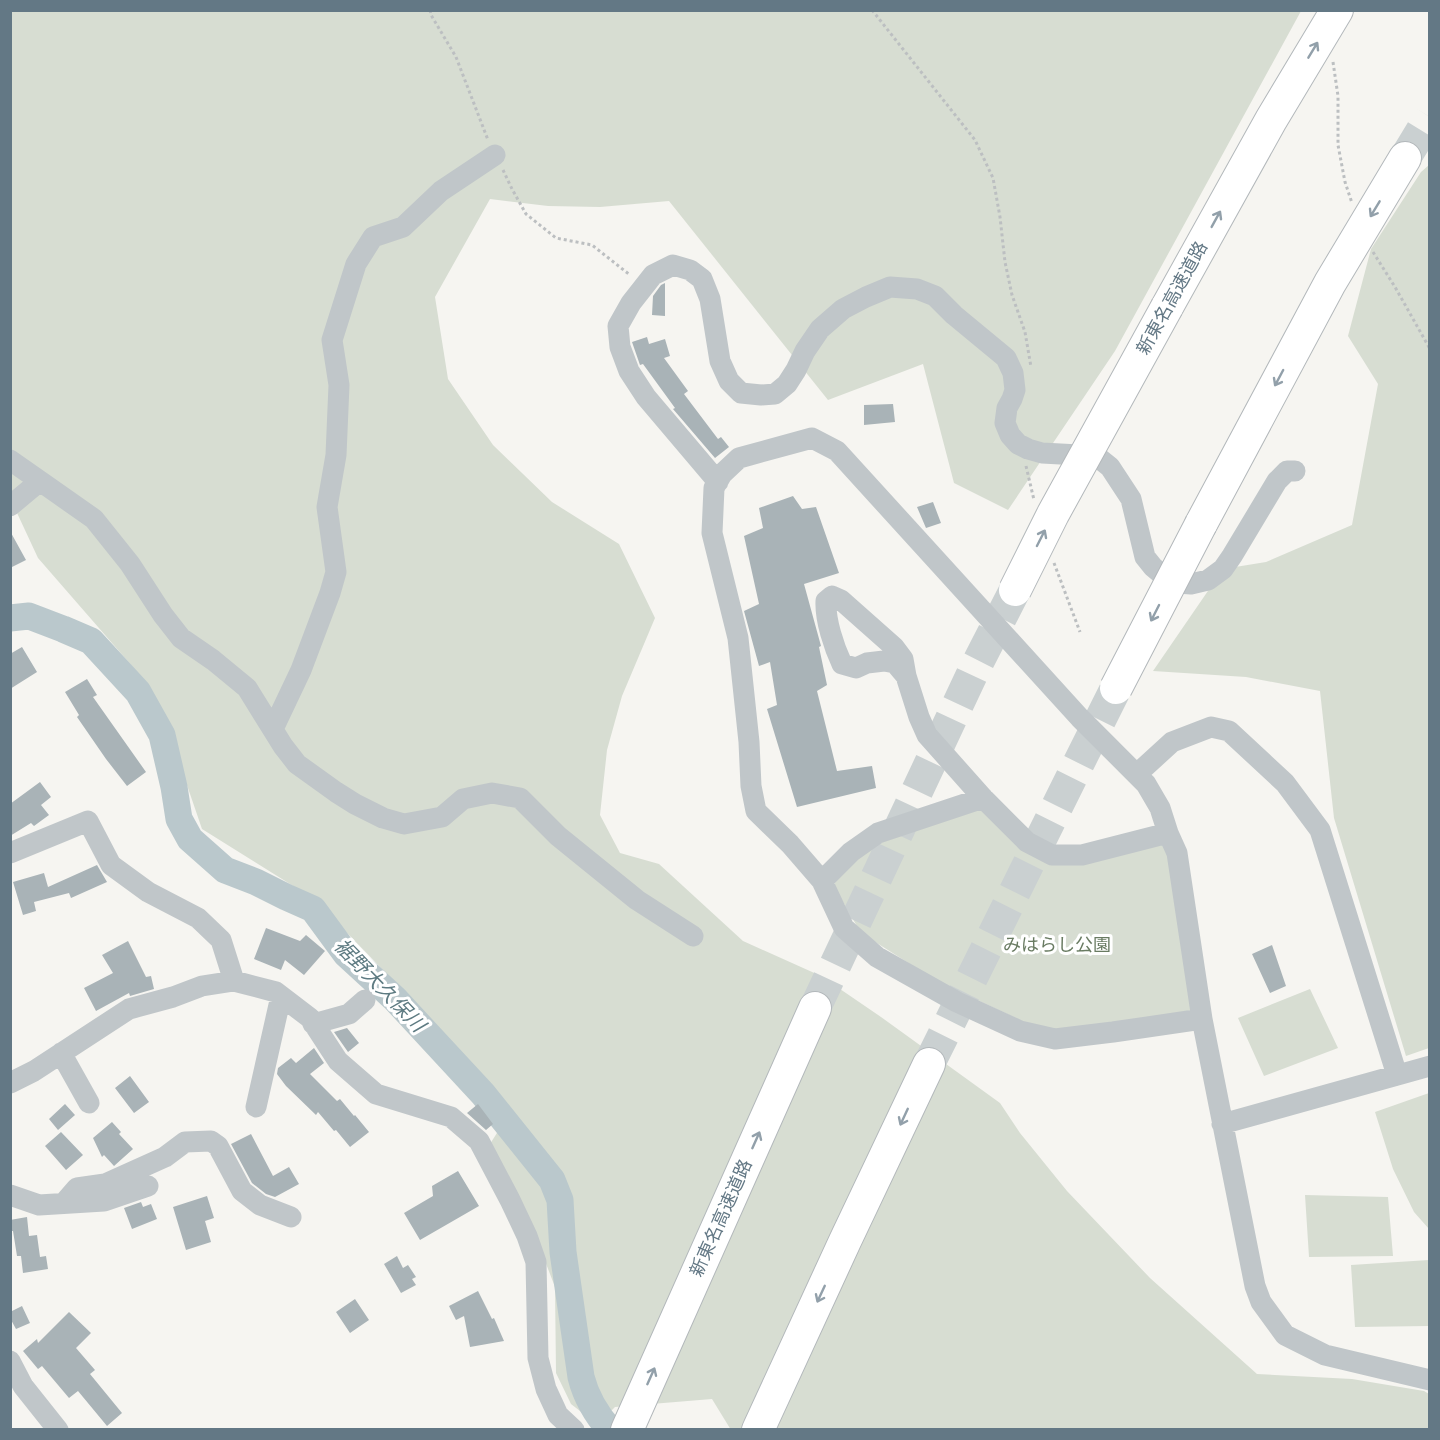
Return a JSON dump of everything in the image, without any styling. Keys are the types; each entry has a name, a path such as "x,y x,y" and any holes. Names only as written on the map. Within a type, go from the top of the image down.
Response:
{"highway":[{"name":"新東名高速道路","path":"1015,590 1053,514 1167,307 1271,120 1337,10"},
{"path":"1116,688 1330,284 1405,158"},
{"name":"新東名高速道路","path":"627,1430 815,1008"},
{"path":"758,1430 929,1064"}],"street":[{"path":"273,729 301,670 336,572 327,507 336,455 339,385 332,340 356,264 373,237 403,227 441,191 495,154"},
{"path":"718,482 646,397 629,371 620,347 618,326 631,303 653,275 673,266 690,270 702,279 710,299 720,361 729,381 741,393 775,394 787,384 820,329 843,309 866,297 890,287 917,289 935,296 954,315 1006,358 1013,373 1015,390 1007,408 1005,423 1010,435 1018,444 1042,453 1079,455 1100,459 1110,467 1131,499 1145,557 1165,577 1178,583 1191,584 1208,580 1223,569 1277,481 1287,471 1295,471"},
{"path":"1202,1019 1055,1039 1020,1030 957,1002 878,957 844,928 822,881 790,844 756,811 751,786 749,742 738,638 712,533 714,488 722,474 739,458 812,438 837,451 1080,718 1146,783 1160,808 1167,833 1177,853 1202,1019 1255,1286 1261,1302 1285,1335 1325,1355 1430,1380"},
{"path":"10,460 94,519 130,564 181,638 247,688 297,764 336,792 382,818 404,824 442,817 463,799 492,793 520,798 558,836 637,900 693,936"},
{"path":"10,506 40,481"},
{"path":"906,676 927,735 983,798 1027,842 1052,855 1082,855 1167,833"},
{"path":"1137,774 1172,741 1211,727 1229,731 1285,783 1320,830 1397,1075"},
{"path":"822,881 851,852 878,833 983,798"},
{"path":"10,853 88,821 111,865 148,892 198,918 221,940 234,981"},
{"path":"10,1083 34,1071 129,1008 173,997 202,986 234,981 276,992 310,1018 338,1061 376,1094 451,1117 479,1141 527,1236 536,1262 538,1358 546,1389 558,1415 574,1430"},
{"path":"256,1107 281,996"},
{"path":"313,1023 349,1014 365,1000"},
{"path":"61,1053 89,1103"},
{"path":"1222,1124 1430,1066"},
{"path":"64,1203 77,1188 105,1184 165,1157 185,1142 211,1141 218,1146 242,1191 260,1205 291,1217"},
{"path":"10,1195 39,1204 104,1201 148,1186"},
{"path":"10,1361 23,1386 58,1430"}],"path":[{"path":"430,10 456,57 486,135 526,214 556,238 591,245 644,286"},
{"path":"872,10 975,140 993,178 1005,262 1012,295 1025,332 1031,369"},
{"path":"1333,59 1338,96 1338,145 1345,182 1353,205"},
{"path":"1371,249 1430,349"},
{"path":"1024,447 1028,478 1034,500"},
{"path":"1051,554 1080,632"}],"green space":[{"path":"10,11 1301,11 1115,351 1008,510 954,483 923,364 828,400 669,201 600,207 548,206 490,199 435,297 448,379 493,445 552,502 619,544 655,618 622,696 607,750 600,815 620,853 659,864 743,941 821,976 1000,1103 1020,1133 1067,1191 1150,1278 1257,1374 1352,1379 1424,1391 1429,1394 1429,1429 731,1430 712,1399 615,1407 603,1429 571,1404 556,1373 555,1287 530,1222 490,1144 507,1117 422,1010 314,899 202,829 163,715 132,666 38,558 11,500"},
{"path":"1429,165 1429,1048 1406,1056 1334,818 1320,691 1246,677 1153,671 1223,569 1266,562 1352,525 1378,384 1348,336 1371,249 1421,172"},
{"name":"みはらし公園","path":"981,808 1017,845 1163,845 1173,855 1195,1005 1187,1016 1051,1031 1022,1021 937,981 861,933 833,885 862,849"},
{"path":"1310,989 1338,1048 1264,1076 1238,1018"},
{"path":"1430,1093 1429,1229 1414,1212 1393,1169 1375,1112"},
{"path":"1305,1195 1388,1197 1393,1256 1309,1257"},
{"path":"1429,1260 1429,1326 1355,1327 1351,1265"}],"building":[{"path":"665,283 665,316 652,315 653,296"},
{"path":"647,337 649,344 665,339 670,356 664,358 688,391 684,394 718,439 721,437 729,447 715,458 673,409 675,408 643,364 640,365 632,342"},
{"path":"893,404 895,422 864,425 864,405"},
{"path":"793,496 802,509 816,507 839,573 804,584 821,646 819,647 827,685 817,691 837,771 872,766 876,788 797,807 767,709 777,705 770,662 759,666 744,611 759,604 744,536 763,528 759,508"},
{"path":"933,502 941,523 926,528 917,507"},
{"path":"10,531 26,560 10,568"},
{"path":"22,647 37,672 10,689 10,654"},
{"path":"87,679 97,695 93,697 146,772 127,786 77,717 79,715 65,692"},
{"path":"40,782 51,797 41,805 49,815 34,826 31,823 10,836 10,804"},
{"path":"97,865 107,882 71,898 69,893 34,902 36,911 23,915 13,882 44,873 48,887"},
{"path":"266,928 300,941 306,935 325,951 304,975 285,960 281,970 254,959"},
{"path":"128,941 146,977 151,976 154,989 130,996 129,993 96,1011 84,988 113,973 102,955"},
{"path":"1272,945 1286,986 1270,993 1252,954"},
{"path":"347,1028 359,1043 348,1052 334,1032"},
{"path":"314,1048 324,1063 310,1074 337,1101 340,1099 369,1132 350,1147 318,1112 316,1115 286,1086 277,1074 278,1068 291,1058 296,1063"},
{"path":"130,1076 149,1102 134,1113 115,1088"},
{"path":"65,1104 75,1115 58,1130 49,1119"},
{"path":"478,1104 493,1124 486,1130 467,1113"},
{"path":"112,1122 121,1132 119,1134 133,1149 114,1166 104,1155 102,1157 93,1138"},
{"path":"61,1132 83,1155 66,1170 45,1146"},
{"path":"251,1134 273,1176 289,1167 299,1184 275,1197 266,1194 252,1183 231,1144"},
{"path":"458,1171 479,1206 420,1240 404,1213 433,1196 432,1186"},
{"path":"207,1196 214,1218 205,1221 211,1242 186,1250 173,1207"},
{"path":"141,1202 143,1207 151,1204 157,1219 132,1229 124,1208"},
{"path":"27,1217 29,1236 37,1235 40,1257 46,1256 48,1269 23,1273 21,1256 17,1256 13,1231 10,1231 10,1220"},
{"path":"397,1256 403,1268 408,1265 416,1277 412,1279 416,1285 401,1293 384,1264"},
{"path":"478,1291 504,1341 470,1347 464,1316 456,1320 449,1306"},
{"path":"355,1299 369,1320 350,1333 336,1312"},
{"path":"22,1306 30,1323 16,1329 10,1318 10,1312"},
{"path":"69,1312 91,1333 76,1348 95,1370 90,1374 122,1413 107,1426 78,1391 69,1398 42,1366 38,1369 23,1351 37,1339 38,1343"}],"waterway":[{"name":"裾野大久保川","path":"10,618 29,616 91,641 138,692 162,735 179,819 190,839 225,870 313,909 346,954 395,999 483,1094 552,1180 560,1200 563,1252 581,1377 592,1405 610,1430"}],"tunnel":[{"path":"1405,158 1430,117"},
{"path":"815,1008 974,670 1015,590"},
{"path":"929,1064 1116,688"}]}
